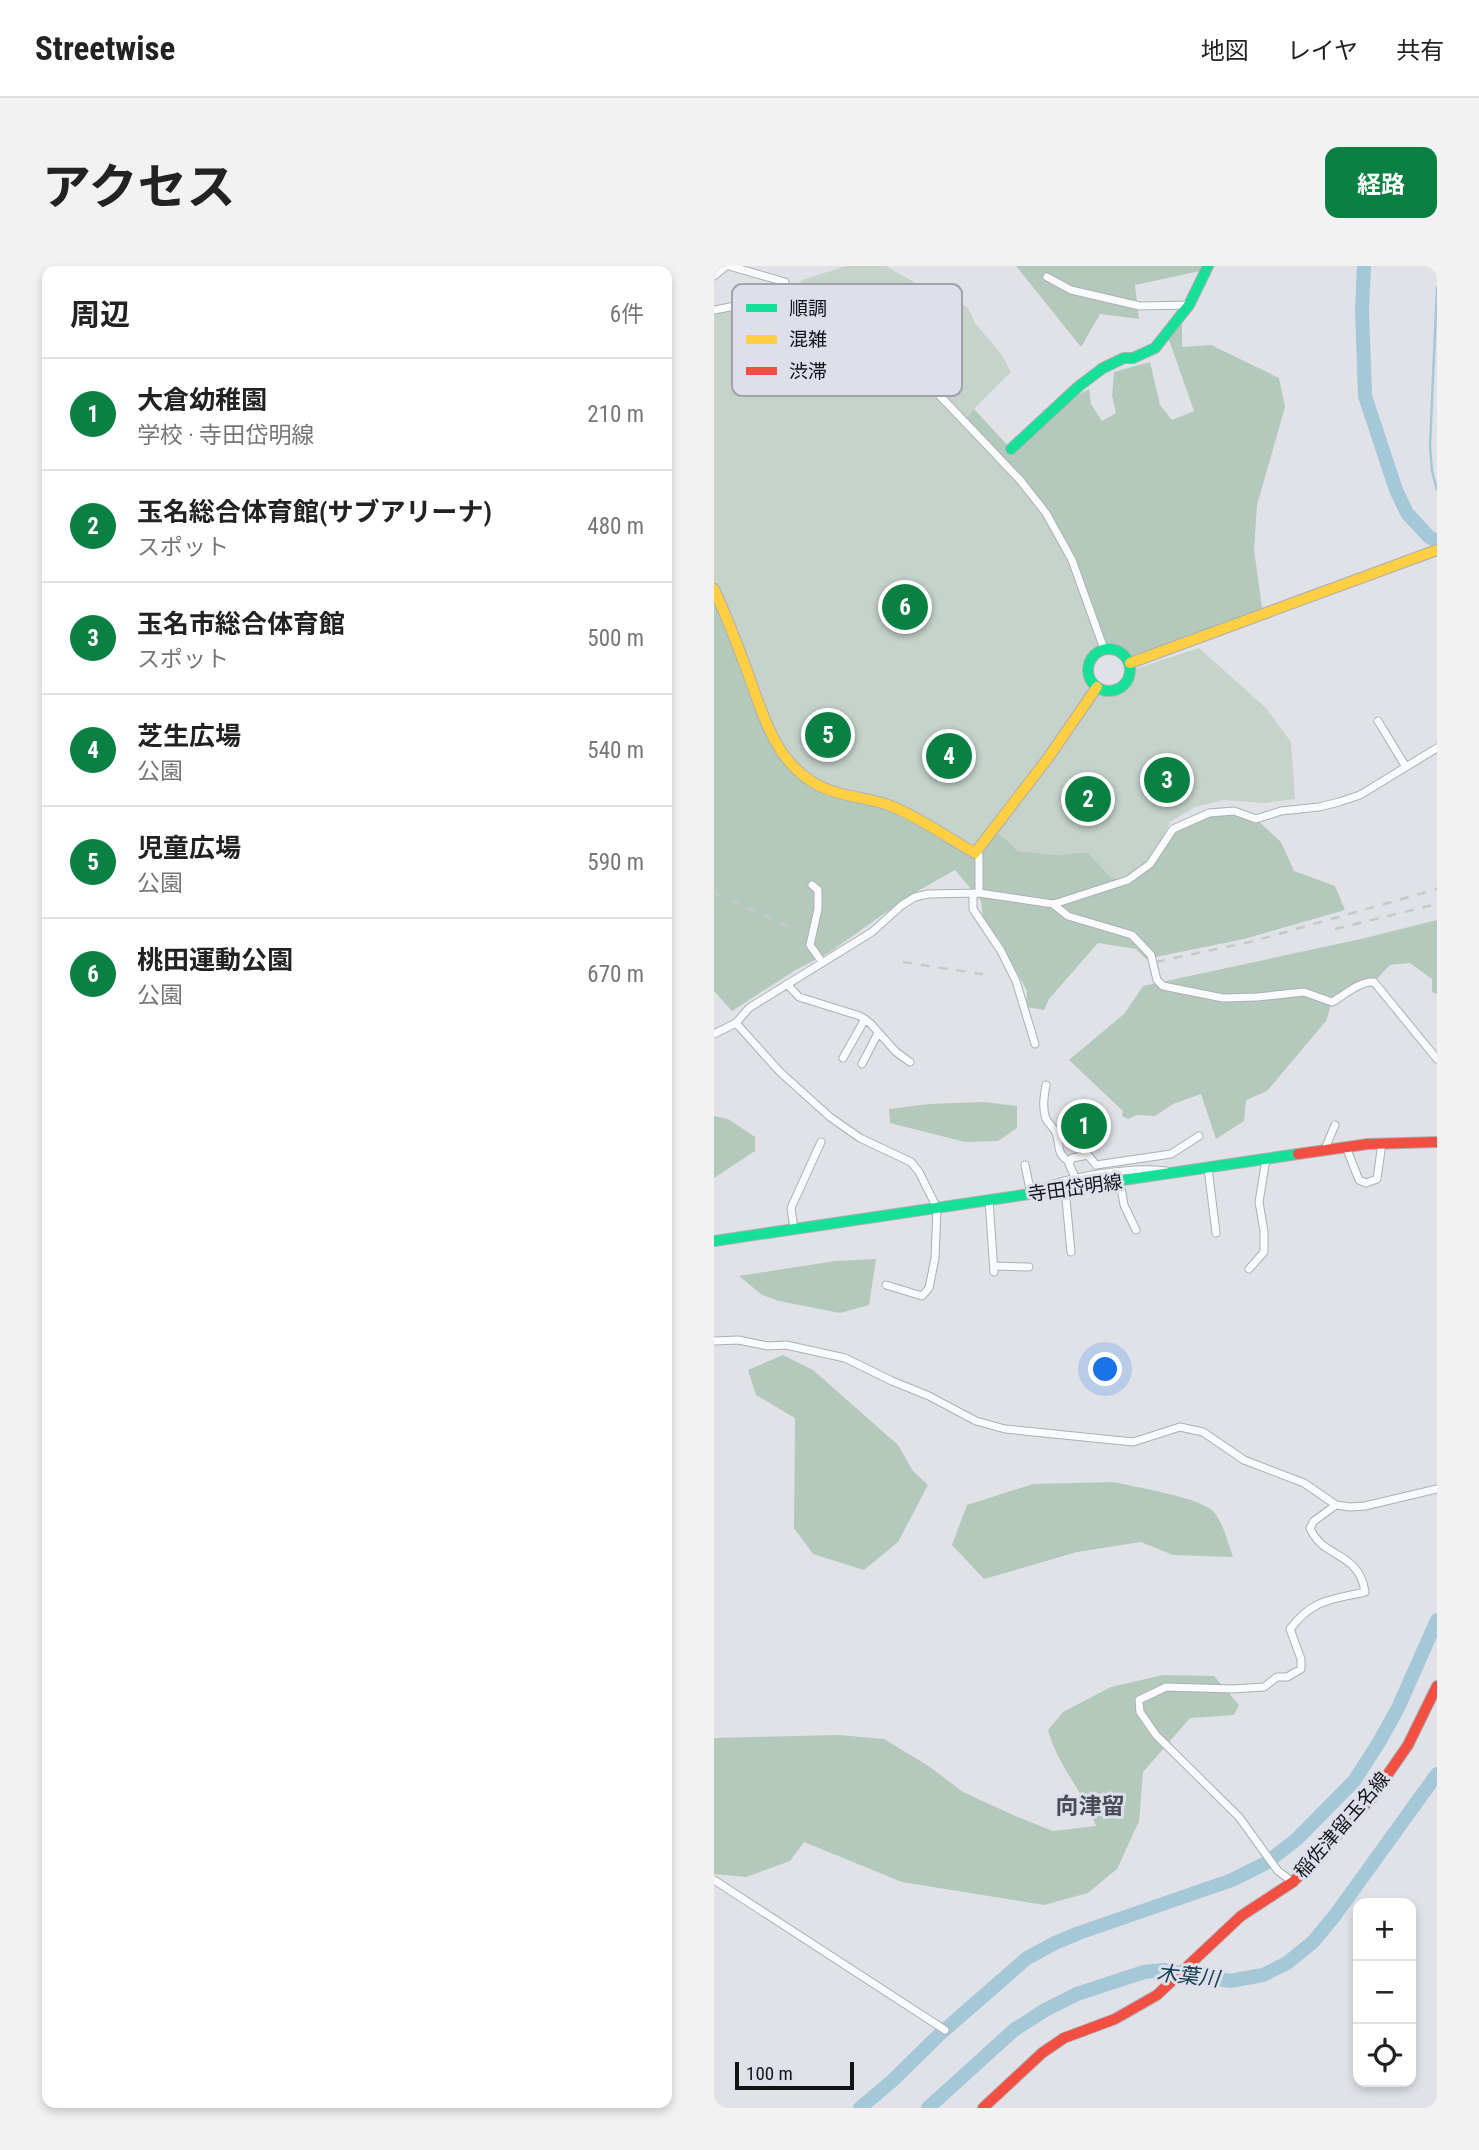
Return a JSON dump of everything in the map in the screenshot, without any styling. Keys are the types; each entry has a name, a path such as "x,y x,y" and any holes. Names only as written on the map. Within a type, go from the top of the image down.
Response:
{"main road":[{"path":"1011,449 1079,386 1103,368 1124,358 1133,359 1155,348 1189,305 1208,266"},
{"path":"1130,663 1437,550"},
{"path":"714,589 765,719 776,744 789,762 809,780 825,789 891,806 906,817 975,853 1048,758 1097,687"},
{"path":"1104,649 1119,651 1130,663 1130,676 1122,687 1109,691 1097,687 1089,676 1089,663 1097,652 1104,649"},
{"name":"寺田岱明線","path":"714,1241 1346,1147 1437,1142"},
{"name":"稲佐津留玉名線","path":"983,2108 1042,2053 1080,2031 1140,2006 1173,1981 1241,1916 1293,1882 1370,1800 1408,1745 1437,1686"}],"street":[{"path":"714,276 727,266 785,282"},
{"path":"1047,277 1071,290 1140,306 1189,305"},
{"path":"714,310 732,307"},
{"path":"940,396 1020,480 1046,513 1072,560 1104,649"},
{"path":"1378,721 1406,767"},
{"path":"714,1034 736,1023 749,1008 872,932 915,897 976,893 1053,904 1128,880 1150,864 1173,829 1209,813 1234,811 1256,819 1288,810 1319,807 1360,795 1437,748"},
{"path":"975,853 979,855 973,909 1001,951 1016,981 1035,1044"},
{"path":"812,885 818,890 818,909 810,944 822,962"},
{"path":"1053,904 1068,916 1132,935 1151,956 1157,980 1163,986 1174,990 1223,998 1304,992 1332,1002 1359,985 1368,981 1374,982 1437,1059"},
{"path":"787,984 799,997 844,1009 865,1019 896,1052 911,1062"},
{"path":"843,1058 865,1019"},
{"path":"736,1023 780,1072 830,1118 860,1138 911,1162 937,1208 935,1258 929,1288 922,1296 886,1285"},
{"path":"862,1065 878,1033"},
{"path":"1046,1085 1043,1106 1047,1121 1056,1132 1057,1148 1062,1157 1070,1161"},
{"path":"1324,1151 1335,1125"},
{"path":"1096,1165 1171,1154 1199,1136"},
{"path":"794,1229 791,1208 821,1142"},
{"path":"1346,1147 1359,1180 1366,1183 1377,1179 1382,1143"},
{"path":"1070,1161 1072,1158 1088,1155 1096,1165"},
{"path":"1249,1269 1264,1252 1259,1202 1266,1159"},
{"path":"1070,1161 1076,1179"},
{"path":"1025,1165 1031,1194 1042,1188 1093,1176 1159,1170 1177,1172"},
{"path":"1093,1176 1096,1165"},
{"path":"1208,1168 1216,1233"},
{"path":"1120,1181 1124,1205 1136,1230"},
{"path":"1065,1189 1071,1252"},
{"path":"989,1200 994,1269 1029,1267"},
{"path":"714,1341 738,1340 768,1346 786,1345 845,1358 929,1396 976,1421 1005,1429 1133,1442 1180,1427 1203,1432 1244,1460 1304,1483 1336,1505 1365,1506 1437,1489"},
{"path":"1293,1882 1278,1871 1239,1817 1156,1735 1140,1712 1139,1700 1166,1687 1264,1687 1277,1677 1287,1677 1301,1669 1301,1659 1290,1629 1299,1617 1306,1610 1324,1601 1365,1592 1363,1580 1348,1560 1318,1544 1310,1528 1314,1521 1336,1505"},
{"path":"714,1881 945,2030"}],"shaded area":[{"path":"846,266 886,266 917,284 797,284 802,280"},
{"path":"962,304 1002,355 1011,372 963,420 940,396 962,396"},
{"path":"732,307 732,396 935,396 1013,465 1063,539 1099,646 1088,654 1083,664 1085,683 1092,691 1111,697 1128,687 1135,669 1199,648 1266,708 1291,742 1295,799 1264,803 1223,800 1195,807 1170,822 1150,864 1128,880 1111,879 1086,852 1058,855 1017,851 1010,843 960,848 828,790 789,762 714,589 714,310"}],"green space":[{"path":"1016,266 1201,266 1200,271 1135,285 1139,319 1100,314 1081,347"},
{"path":"1182,323 1182,347 1211,345 1279,378 1285,407 1257,505 1254,550 1263,614 1133,662 1120,648 1106,647 1075,569 1028,486 963,421 974,409 1013,451 1075,397 1089,389 1091,404 1102,421 1116,413 1112,396 1114,372 1150,362 1160,405 1172,420 1194,411 1168,337"},
{"path":"714,589 783,754 815,784 874,803 960,848 974,845 988,826 1017,851 1058,855 1087,852 1111,878 1128,880 1150,864 1173,829 1209,813 1234,811 1256,819 1281,842 1294,871 1335,886 1345,910 1244,939 1146,959 1136,949 1098,943 1049,999 1044,1010 1026,1007 1027,991 999,939 983,919 981,901 955,870 909,896 830,952 794,971 732,1011 714,991"},
{"path":"1437,920 1437,994 1432,992 1432,979 1410,963 1390,965 1374,982 1332,1002 1326,1021 1267,1091 1246,1100 1244,1121 1216,1139 1201,1094 1173,1104 1155,1116 1137,1115 1128,1119 1122,1116 1123,1111 1069,1060 1124,1014 1143,986"},
{"path":"984,1102 1017,1106 1017,1128 998,1141 965,1142 890,1123 889,1109"},
{"path":"714,1116 728,1119 755,1137 755,1151 714,1178"},
{"path":"876,1259 869,1305 840,1313 762,1295 739,1276 835,1261"},
{"path":"783,1355 813,1370 898,1445 913,1471 928,1485 898,1542 864,1570 813,1554 794,1528 795,1418 756,1395 748,1370"},
{"path":"1113,1482 1181,1497 1206,1506 1220,1521 1233,1557 1173,1555 1141,1542 1077,1552 984,1579 952,1545 967,1505 1033,1484"},
{"path":"1163,1675 1214,1676 1239,1705 1234,1715 1190,1718 1143,1772 1139,1821 1117,1869 1088,1893 1044,1905 902,1882 804,1842 790,1861 746,1877 714,1874 714,1738 840,1735 884,1739 927,1765 963,1792 1013,1815 1053,1831 1096,1826 1052,1743 1048,1730 1063,1712 1111,1687"}],"waterway":[{"path":"1364,266 1362,310 1365,396 1396,490 1407,513 1429,537 1437,541"},
{"path":"1437,288 1430,446 1437,490"},
{"path":"860,2108 1027,1958 1079,1933 1232,1880 1266,1863 1297,1839 1354,1781 1378,1744 1398,1708 1437,1620"},
{"name":"木葉川","path":"928,2108 1014,2030 1077,1994 1144,1972 1163,1970 1230,1981 1263,1975 1287,1963 1313,1942 1336,1914 1437,1774"}],"railway":[{"path":"1156,962 1254,941 1437,889"},
{"path":"714,893 794,929"},
{"path":"1335,929 1437,904"},
{"path":"903,962 987,975"}],"traffic: fast":[{"path":"1011,449 1079,386 1103,368 1155,348 1189,305 1208,266"},
{"path":"1109,649 1124,655 1130,670 1124,685 1109,691 1094,685 1088,670 1094,655 1109,649"},
{"path":"714,1241 1298,1154"}],"traffic: slow":[{"path":"1130,663 1437,550"},
{"path":"714,589 763,715 777,745 798,771 831,791 901,810 975,853 1048,758 1097,687"}],"traffic: jam":[{"path":"1298,1154 1368,1144 1437,1142"},
{"path":"983,2108 1042,2053 1064,2038 1115,2019 1157,1995 1241,1916 1293,1882 1370,1800 1408,1745 1437,1686"}],"place":[{"name":"桃田運動公園","path":"905,607"},
{"name":"児童広場","path":"828,735"},
{"name":"芝生広場","path":"949,756"},
{"name":"玉名市総合体育館","path":"1167,780"},
{"name":"玉名総合体育館(サブアリーナ)","path":"1088,799"},
{"name":"大倉幼稚園","path":"1084,1126"}],"district":[{"name":"向津留","path":"1090,1806"}]}
